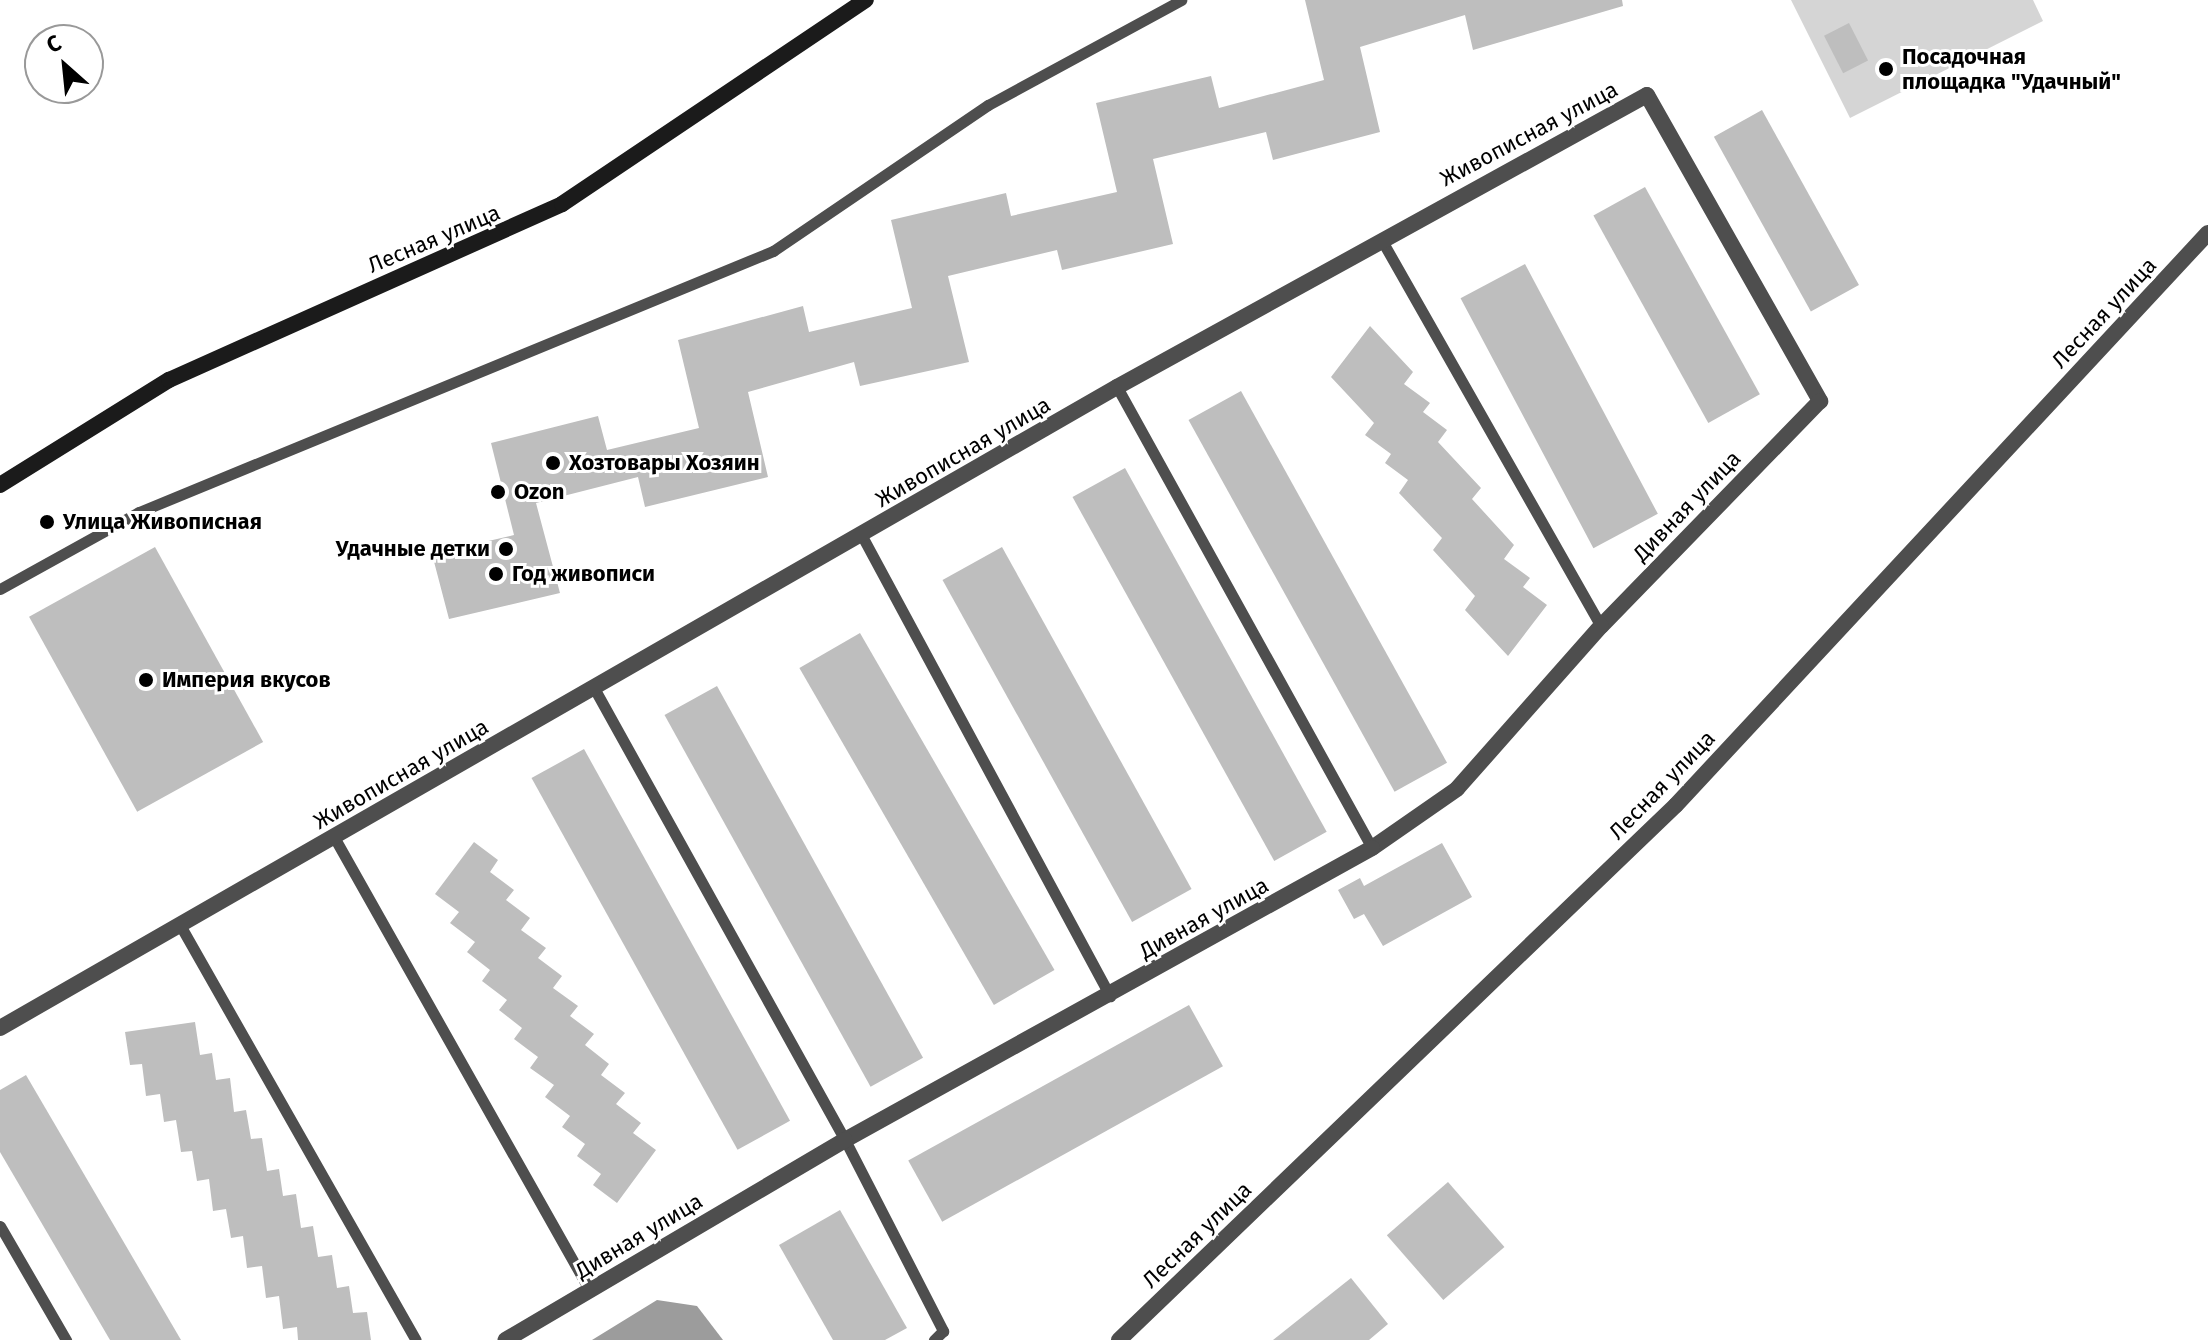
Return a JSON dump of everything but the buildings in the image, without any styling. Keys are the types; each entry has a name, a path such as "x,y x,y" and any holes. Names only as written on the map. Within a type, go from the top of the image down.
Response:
{"main road":[{"name":"Лесная улица","path":"0,485 169,380 562,204 866,0"}],"street":[{"name":"Живописная улица","path":"0,1028 1117,387 1647,95 1820,401"},
{"name":"Лесная улица","path":"1119,1340 1676,805 2208,233"},
{"name":"Дивная улица","path":"505,1340 845,1140 1110,996 1372,848 1457,789 1601,626 1820,401"}],"lane":[{"path":"0,589 139,512 773,251 988,105 1181,0"},
{"path":"1381,239 1601,626"},
{"path":"1117,387 1372,848"},
{"path":"862,536 1110,996"},
{"path":"594,688 845,1140 943,1331 934,1340"},
{"path":"334,837 590,1291"},
{"path":"180,925 416,1340"},
{"path":"0,1226 66,1340"}],"shaded area":[{"name":"Посадочная площадка \"Удачный\"","path":"1791,0 2033,0 2043,21 1850,118"},
{"path":"657,1300 697,1306 723,1340 592,1340"}],"place":[{"name":"Посадочная площадка \"Удачный\"","path":"1886,69"},
{"name":"Хозтовары Хозяин","path":"553,463"},
{"name":"Ozon","path":"498,492"},
{"name":"Улица Живописная","path":"47,522"},
{"name":"Удачные детки","path":"506,549"},
{"name":"Год живописи","path":"496,574"},
{"name":"Империя вкусов","path":"146,680"}]}
